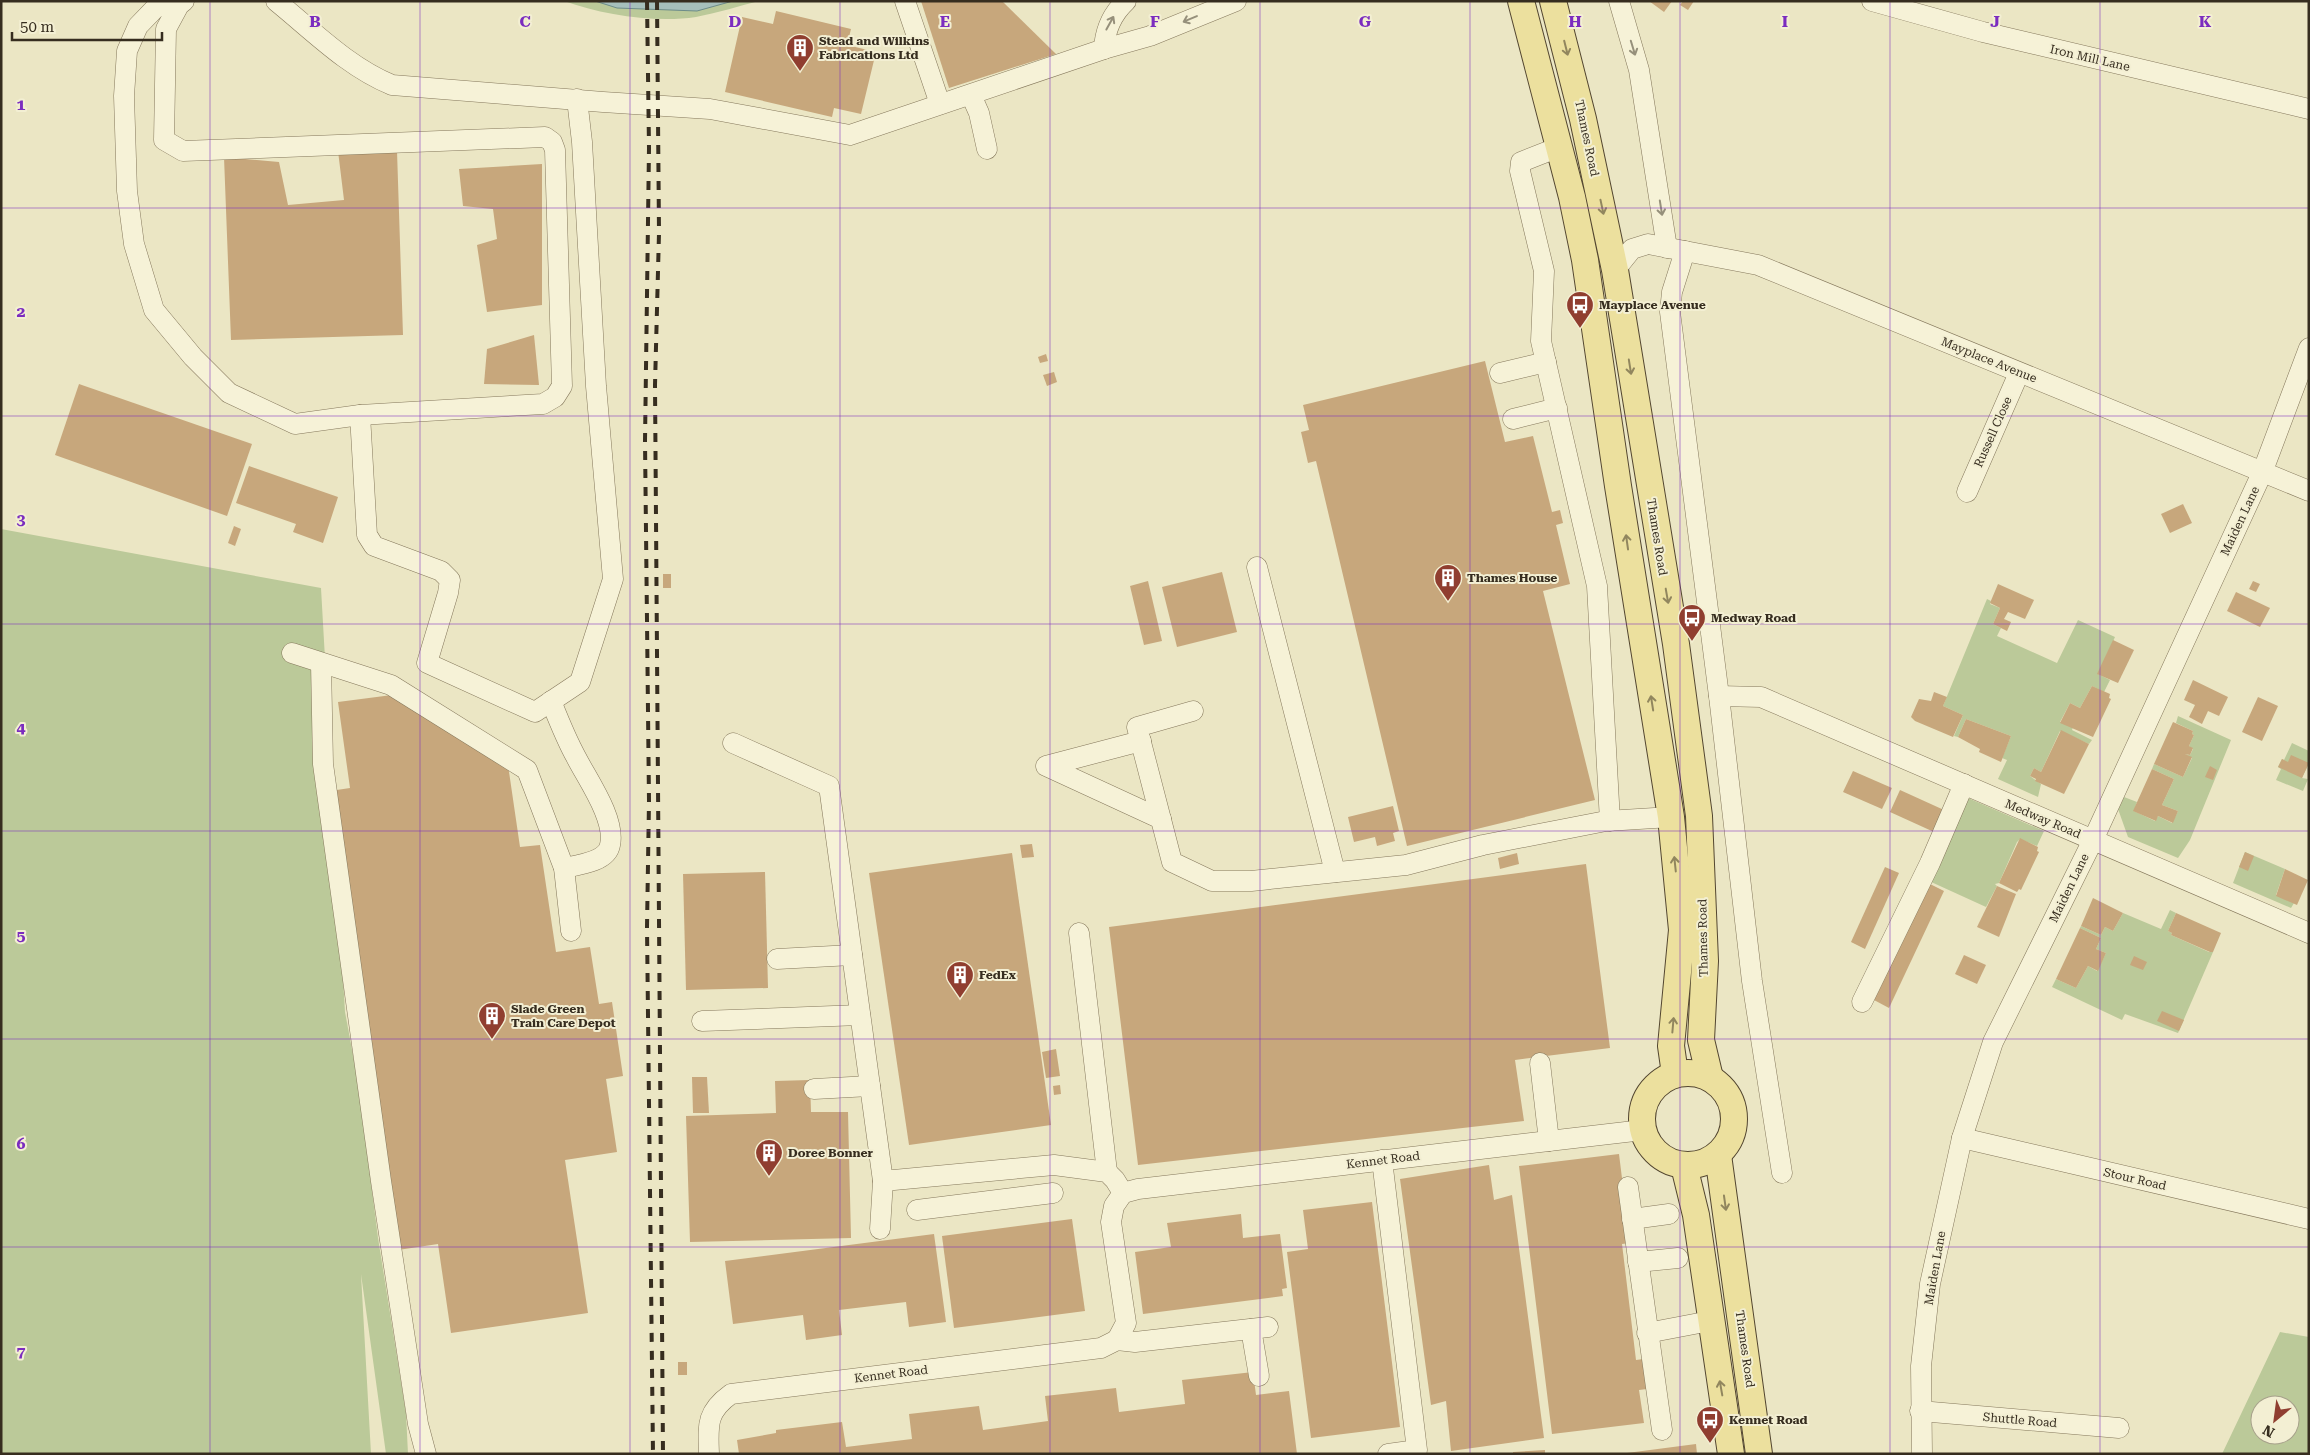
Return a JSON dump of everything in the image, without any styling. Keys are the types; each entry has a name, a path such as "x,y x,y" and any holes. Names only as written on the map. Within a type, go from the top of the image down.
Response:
{"main road":[{"name":"Thames Road","path":"1520,1 1559,147 1585,260 1618,486 1671,817 1682,930 1671,1046 1675,1074"},
{"name":"Thames Road","path":"1554,1 1584,119 1615,270 1676,644 1700,816 1705,961 1701,1040 1710,1078"},
{"path":"1691,1072 1710,1078 1727,1094 1735,1115 1730,1140 1718,1155 1704,1163 1684,1166 1668,1162 1654,1151 1645,1138 1641,1118 1644,1102 1656,1084 1675,1074 1691,1072"},
{"name":"Thames Road","path":"1718,1155 1759,1454"},
{"path":"1684,1166 1696,1215 1710,1321 1731,1454"}],"street":[{"path":"162,1 138,26 127,51 124,96 127,191 133,236 154,310 193,357 229,393 295,424 360,415 543,404 555,397 562,386 555,150 552,142 545,137 183,151 164,140 163,120 166,29 179,5 184,1"},
{"path":"276,1 352,64 371,76 392,85 710,109 850,135 1104,49 1150,36 1236,1"},
{"path":"905,1 940,104"},
{"path":"1104,49 1105,33 1118,9 1126,1"},
{"path":"1618,1 1639,70 1676,250 1670,312 1719,696 1752,981 1782,1172"},
{"name":"Iron Mill Lane","path":"1876,2 2072,54 2247,93 2309,109"},
{"path":"971,95 979,113 987,149"},
{"path":"360,415 366,535 374,546 441,571 450,580 448,593 427,663 535,712 580,682 613,579 596,386 582,142 577,99"},
{"path":"1559,147 1521,162 1520,171 1544,271 1541,341 1597,586 1610,821"},
{"name":"Mayplace Avenue","path":"1615,270 1632,249 1648,244 1758,265 2309,491"},
{"name":"Maiden Lane","path":"1922,1454 1920,1411 1921,1366 1930,1284 1962,1138 1993,1042 2092,840 2262,473 2309,348"},
{"path":"1500,373 1546,362"},
{"name":"Russell Close","path":"1967,492 2020,373"},
{"path":"1513,420 1557,408"},
{"path":"1257,567 1335,872"},
{"path":"292,652 391,685 527,770 564,868 570,931"},
{"path":"321,663 323,764 381,1181 418,1424 426,1454"},
{"name":"Medway Road","path":"1719,696 1761,697 2309,933"},
{"path":"551,702 576,758 600,799 609,827 610,846 605,854 586,863 564,868"},
{"path":"1193,711 1137,727 1172,862 1212,881 1251,881 1406,865 1483,845 1610,821 1671,817"},
{"path":"1141,741 1046,766 1161,819"},
{"path":"733,743 829,786 883,1181 880,1229"},
{"path":"1862,1002 1930,863 1964,784"},
{"path":"1079,933 1106,1172"},
{"path":"777,958 852,955"},
{"path":"702,1021 860,1016"},
{"path":"1540,1064 1549,1141"},
{"path":"814,1089 870,1086"},
{"name":"Kennet Road","path":"1123,1193 1138,1189 1643,1130"},
{"name":"Stour Road","path":"1962,1138 2309,1219"},
{"path":"1382,1160 1417,1450 1388,1454"},
{"path":"883,1181 1054,1165 1106,1172 1115,1180 1123,1193 1114,1206 1112,1222 1126,1323 1117,1340"},
{"path":"941,1176 944,1207"},
{"path":"1628,1187 1662,1430"},
{"path":"917,1210 1053,1193"},
{"path":"1632,1219 1669,1214"},
{"path":"1638,1262 1678,1258"},
{"path":"1648,1333 1710,1321"},
{"name":"Kennet Road","path":"708,1454 708,1423 718,1404 731,1394 1101,1348 1117,1340 1135,1342 1259,1328 1259,1376"},
{"name":"Shuttle Road","path":"1920,1411 2119,1428"}],"green space":[{"path":"564,1 759,1 696,17 664,19 612,14"},
{"path":"1,529 321,588 345,1012 359,1087 378,1238 406,1413 408,1454 386,1454 361,1274 371,1454 1,1454"},
{"path":"1987,599 1991,601 1990,604 2000,608 1993,624 2001,628 1997,636 2057,663 2078,620 2115,637 2098,674 2110,680 2104,692 2092,686 2080,708 2070,703 2060,722 2073,727 2072,730 2092,740 2089,744 2060,731 2041,772 2034,768 2030,776 2041,784 2038,797 1998,779 2007,760 2002,758 2011,736 1966,719 1958,737 1954,736 1963,715 1943,706"},
{"path":"2178,716 2231,740 2190,840 2178,858 2128,837 2118,809 2124,797 2137,802 2134,811 2155,821 2158,816 2172,823 2178,811 2162,805 2174,779 2152,769 2154,764 2183,777 2192,758 2185,754 2190,755 2193,749 2189,746 2194,735 2192,734 2193,731 2176,723"},
{"path":"2292,743 2309,751 2309,763 2302,778 2308,779 2303,791 2276,780 2281,769 2278,767 2282,759 2284,760"},
{"path":"1968,798 2044,831 2037,846 2020,839 2017,842 1999,883 1995,884 1997,886 1986,907 1929,881"},
{"path":"2245,852 2285,869 2276,895 2294,903 2291,908 2233,883"},
{"path":"2170,910 2176,913 2168,931 2172,933 2171,935 2209,952 2213,952 2178,1033 2125,1014 2122,1020 2052,987 2056,979 2076,988 2088,966 2097,971 2106,953 2096,949 2101,938 2080,928 2081,926 2101,935 2105,927 2113,931 2123,913 2161,929"},
{"path":"2280,1332 2309,1337 2309,1454 2222,1454 2250,1395 2250,1445 2300,1445 2300,1395 2250,1395"}],"water":[{"path":"595,1 733,1 697,11 617,8"}],"building":[{"path":"921,1 1002,1 1056,54 949,88"},
{"path":"1649,1 1672,1 1664,12"},
{"path":"1683,1 1694,1 1688,10 1680,5"},
{"name":"Stead and Wilkins Fabrications Ltd","path":"776,11 851,29 847,45 876,52 861,114 834,108 832,117 725,92 742,17 773,24"},
{"path":"338,151 397,151 403,335 231,340 224,157 279,162 288,205 344,200"},
{"path":"542,164 542,305 487,312 477,245 497,239 493,209 463,206 459,169"},
{"path":"534,335 539,385 484,384 487,349"},
{"path":"1046,354 1048,361 1040,363 1038,357"},
{"name":"Thames House","path":"1485,361 1505,442 1533,436 1552,512 1560,510 1563,523 1556,525 1570,584 1543,591 1595,800 1407,846 1316,461 1308,463 1301,432 1309,430 1303,405"},
{"path":"1054,372 1057,382 1047,386 1043,375"},
{"path":"79,384 252,444 227,516 55,455"},
{"path":"249,466 338,497 323,543 293,532 296,524 236,503"},
{"path":"2183,504 2192,523 2170,533 2161,514"},
{"path":"234,526 241,529 235,546 228,543"},
{"path":"1222,572 1237,632 1177,647 1162,587"},
{"path":"663,574 671,574 671,588 663,588"},
{"path":"1148,581 1162,641 1144,645 1130,586"},
{"path":"2253,581 2260,584 2256,592 2249,589"},
{"path":"1998,584 2034,600 2025,619 2008,612 2004,619 2011,622 2007,631 1993,624 2000,608 1990,603"},
{"path":"2236,592 2270,608 2260,627 2227,611"},
{"path":"2113,640 2134,650 2118,683 2097,674"},
{"path":"2193,680 2228,697 2219,716 2208,711 2202,724 2189,717 2195,705 2184,700"},
{"path":"2092,686 2110,694 2109,698 2111,699 2093,737 2060,723 2070,703 2080,708"},
{"path":"1934,692 1947,697 1943,706 1963,715 1953,737 1915,721 1911,717 1919,699 1931,701"},
{"name":"Slade Green Train Care Depot","path":"392,695 508,765 520,847 540,845 556,952 590,947 599,1004 612,1002 623,1076 606,1079 617,1152 565,1160 588,1313 451,1333 438,1244 398,1250 330,791 350,788 338,702"},
{"path":"2258,697 2278,706 2262,741 2242,732"},
{"path":"1966,719 2011,736 2001,762 1979,752 1980,749 1958,737"},
{"path":"2173,722 2193,731 2192,734 2194,735 2189,746 2193,748 2190,755 2185,754 2192,757 2183,777 2154,764"},
{"path":"2061,730 2089,744 2064,794 2035,781 2036,779 2030,776 2034,768 2041,772"},
{"path":"2291,755 2309,763 2302,778 2278,767 2282,759 2288,762"},
{"path":"2210,766 2217,770 2213,780 2205,777"},
{"path":"2152,769 2174,779 2162,805 2178,811 2173,823 2158,816 2156,821 2133,811"},
{"path":"1853,771 1892,788 1882,809 1843,792"},
{"path":"1900,790 1944,810 1934,832 1890,812"},
{"path":"1393,806 1399,831 1393,833 1395,841 1377,846 1375,837 1354,842 1348,817"},
{"path":"2020,838 2038,847 2037,851 2039,852 2021,890 2019,889 2017,892 1999,883"},
{"path":"1032,844 1034,857 1022,858 1020,845"},
{"path":"2245,852 2254,856 2248,871 2239,867"},
{"name":"FedEx","path":"1012,853 1051,1125 909,1145 869,873"},
{"path":"1517,853 1519,864 1500,869 1498,858"},
{"path":"1586,864 1610,1048 1515,1060 1524,1121 1138,1165 1109,927"},
{"path":"1885,867 1899,873 1865,949 1851,942"},
{"path":"2285,869 2308,880 2297,905 2276,896"},
{"path":"765,872 768,988 686,990 683,874"},
{"path":"1930,884 1944,891 1889,1008 1874,1000"},
{"path":"1997,886 2016,894 1999,937 1977,927"},
{"path":"2093,898 2123,913 2113,931 2105,927 2101,935 2081,926"},
{"path":"2176,913 2221,933 2213,952 2171,935 2172,933 2168,931"},
{"path":"2080,928 2101,938 2096,949 2106,953 2098,971 2088,966 2076,988 2056,979"},
{"path":"1964,955 1986,965 1977,984 1955,974"},
{"path":"2134,956 2147,962 2143,970 2130,965"},
{"path":"2162,1011 2184,1020 2179,1031 2157,1021"},
{"path":"1056,1049 1060,1076 1046,1078 1042,1052"},
{"path":"692,1077 707,1077 709,1113 693,1113"},
{"name":"Doree Bonner","path":"810,1080 811,1112 848,1112 851,1238 690,1242 686,1116 776,1113 775,1081"},
{"path":"1060,1085 1061,1094 1054,1095 1053,1086"},
{"path":"1619,1154 1630,1243 1622,1244 1636,1360 1651,1358 1655,1388 1639,1390 1644,1423 1552,1434 1519,1166"},
{"path":"1489,1165 1494,1200 1512,1195 1544,1438 1451,1451 1446,1401 1431,1405 1400,1179"},
{"path":"1372,1202 1400,1427 1311,1438 1287,1252 1308,1249 1303,1210"},
{"path":"1241,1214 1243,1238 1280,1234 1287,1288 1282,1289 1283,1296 1143,1314 1135,1252 1171,1247 1167,1223"},
{"path":"1072,1219 1085,1311 954,1328 942,1236"},
{"path":"934,1234 946,1322 909,1327 906,1302 839,1310 842,1335 806,1340 803,1315 733,1324 725,1261"},
{"path":"678,1362 687,1362 687,1375 678,1375"},
{"path":"1253,1372 1256,1395 1289,1391 1297,1454 739,1454 737,1440 776,1433 776,1430 842,1422 846,1447 912,1439 909,1414 979,1406 983,1430 1048,1421 1045,1396 1116,1388 1119,1412 1185,1404 1182,1380"},
{"path":"1696,1444 1697,1454 1627,1454 1627,1453"},
{"path":"1545,1450 1545,1454 1513,1454 1513,1452"}],"railway":[{"path":"647,1 649,148 645,441 649,801 647,927 653,1454"},
{"path":"657,1 659,233 655,385 663,1454"}],"place":[{"name":"Stead and Wilkins Fabrications Ltd","path":"800,72"},
{"name":"Mayplace Avenue","path":"1580,329"},
{"name":"Thames House","path":"1448,602"},
{"name":"Medway Road","path":"1692,642"},
{"name":"FedEx","path":"960,999"},
{"name":"Slade Green Train Care Depot","path":"492,1040"},
{"name":"Doree Bonner","path":"769,1177"},
{"name":"Kennet Road","path":"1710,1444"}]}
